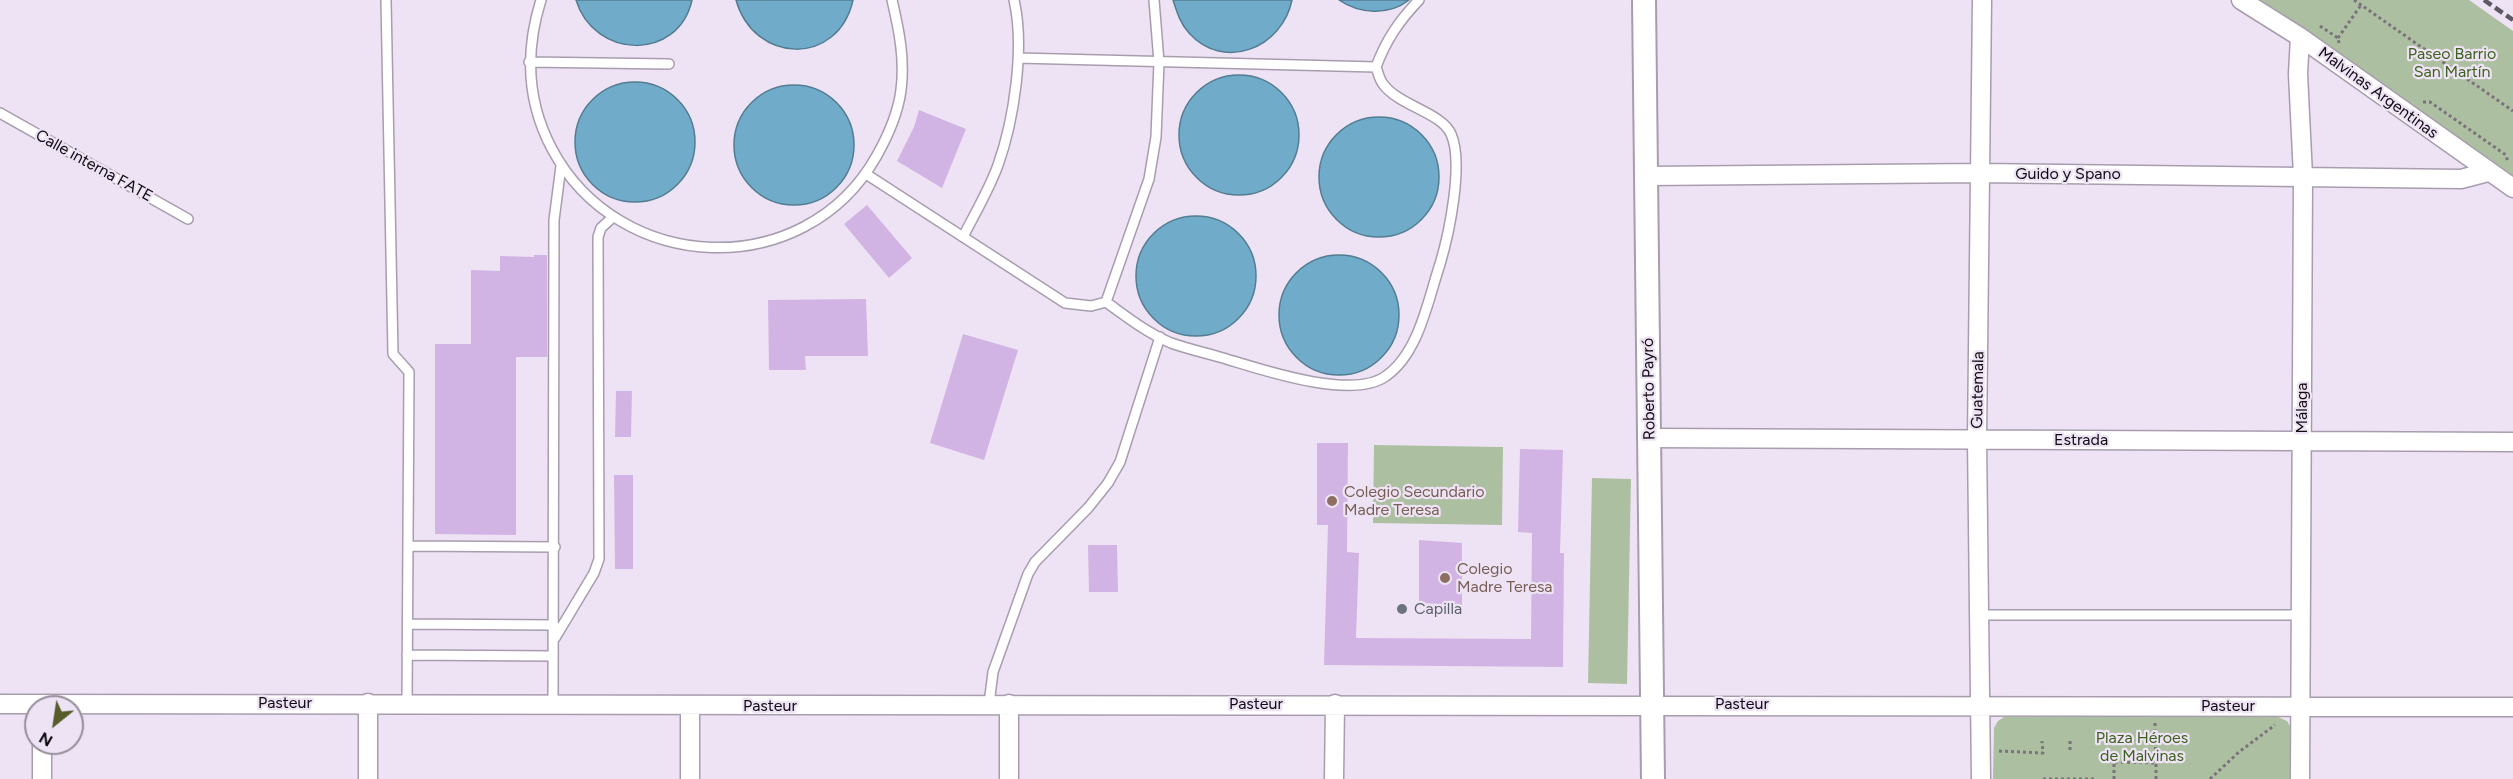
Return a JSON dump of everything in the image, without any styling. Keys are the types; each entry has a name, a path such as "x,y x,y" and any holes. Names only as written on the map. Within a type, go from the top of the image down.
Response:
{"street":[{"name":"Roberto Payró","path":"1644,0 1653,779"},
{"name":"Guatemala","path":"1981,779 1982,706 1977,439 1982,0"},
{"name":"Malvinas Argentinas","path":"2241,0 2300,37 2513,189"},
{"name":"Málaga","path":"2300,37 2298,74 2303,176 2300,779"},
{"name":"Guido y Spano","path":"1647,176 1980,173 2461,179 2488,172"},
{"name":"Estrada","path":"1650,438 2513,442"},
{"path":"368,703 368,779"},
{"name":"Pasteur","path":"0,704 24,705"},
{"path":"1009,704 1009,779"},
{"path":"1334,779 1335,704"},
{"name":"Pasteur","path":"84,705 1653,704 2513,707"},
{"path":"690,706 690,779"},
{"path":"42,755 42,779"}],"lane":[{"path":"386,0 393,354 409,372 407,703"},
{"path":"541,0 533,25 529,62 533,98 544,134 561,166 584,194 613,217 649,236 688,247 738,247 768,242 806,227 839,203 866,174 889,134 901,90 902,44 892,0"},
{"path":"963,237 997,168 1011,121 1018,58 1014,0"},
{"path":"1106,302 1149,178 1156,137 1159,63 1154,0"},
{"path":"1106,302 1144,330 1172,343 1272,373 1324,384 1359,385 1384,378 1398,366 1417,332 1448,237 1457,160 1451,133 1431,115 1401,100 1382,83 1376,67 1385,42 1402,17 1419,0"},
{"path":"1018,58 1376,67"},
{"path":"529,62 669,64"},
{"name":"Calle interna FATE","path":"0,113 188,219"},
{"path":"553,705 554,220 561,166"},
{"path":"866,174 1065,303 1092,306 1106,302"},
{"path":"554,640 594,573 599,559 598,237 601,228 613,217"},
{"path":"990,704 993,672 1028,574 1035,562 1088,508 1108,483 1120,462 1160,337"},
{"path":"408,546 555,547"},
{"path":"1980,615 2301,615"},
{"path":"408,624 554,626"},
{"path":"407,655 553,656"}],"path":[{"path":"2354,0 2513,111"},
{"path":"2326,56 2361,5"},
{"path":"2155,706 2156,779"},
{"path":"2210,779 2239,752 2300,706"},
{"path":"1982,751 2043,753 2042,741"},
{"path":"2070,741 2070,751"},
{"path":"2114,779 2114,762 2156,763"},
{"path":"2043,779 2094,779"}],"green space":[{"name":"Paseo Barrio San Martín","path":"2248,0 2469,0 2513,31 2513,182"},
{"path":"1374,445 1503,447 1502,525 1373,523"},
{"path":"1592,478 1631,479 1627,684 1588,683"},
{"name":"Plaza Héroes de Malvinas","path":"2276,716 2287,721 2292,730 2290,779 1993,779 1994,728 2004,717"}],"water":[{"path":"576,0 692,0 684,20 670,34 654,43 636,45 617,42 600,34 586,19"},
{"path":"736,0 853,0 844,22 831,37 814,46 796,49 777,46 760,36 746,21"},
{"path":"1173,0 1292,0 1286,17 1277,31 1264,42 1250,49 1234,52 1218,51 1203,45 1189,33 1181,21"},
{"path":"1339,0 1409,0 1392,9 1374,11 1356,8"},
{"path":"1239,75 1262,80 1281,93 1294,112 1299,135 1294,158 1281,177 1262,190 1239,195 1216,190 1197,177 1184,158 1179,135 1184,112 1197,93 1216,80"},
{"path":"635,82 658,87 677,100 690,119 695,142 690,165 677,184 658,197 635,202 612,197 593,184 580,165 575,142 580,119 593,100 612,87"},
{"path":"794,85 817,90 836,103 849,122 854,145 849,168 836,187 817,200 794,205 771,200 752,187 739,168 734,145 739,122 752,103 771,90"},
{"path":"1379,117 1402,122 1421,135 1434,154 1439,177 1434,200 1421,219 1402,232 1379,237 1356,232 1337,219 1324,200 1319,177 1324,154 1337,135 1356,122"},
{"path":"1196,216 1219,221 1238,234 1251,253 1256,276 1251,299 1238,318 1219,331 1196,336 1173,331 1154,318 1141,299 1136,276 1141,253 1154,234 1173,221"},
{"path":"1339,255 1362,260 1381,273 1394,292 1399,315 1394,338 1381,357 1362,370 1339,375 1316,370 1297,357 1284,338 1279,315 1284,292 1297,273 1316,260"}],"building":[{"path":"919,110 966,129 942,188 897,161 914,127"},
{"path":"867,205 912,258 889,278 844,224"},
{"path":"534,255 547,255 547,357 516,357 516,535 435,534 435,344 471,344 471,270 500,271 500,256 534,257"},
{"path":"866,299 868,356 805,356 806,370 769,370 768,300"},
{"path":"963,334 1018,350 984,460 930,443"},
{"path":"616,391 632,391 631,437 615,437"},
{"path":"1317,443 1348,443 1347,552 1359,553 1356,638 1531,639 1532,533 1518,532 1520,449 1563,450 1560,553 1564,553 1563,667 1324,665 1328,525 1317,525"},
{"path":"614,475 633,475 633,569 615,569"},
{"path":"1419,540 1462,543 1462,605 1419,603"},
{"path":"1088,545 1117,545 1118,592 1089,592"}],"railway":[{"path":"2484,0 2513,20"}],"place":[{"name":"Colegio Secundario Madre Teresa","path":"1332,501"},
{"name":"Colegio Madre Teresa","path":"1445,578"},
{"name":"Capilla","path":"1402,609"}]}
